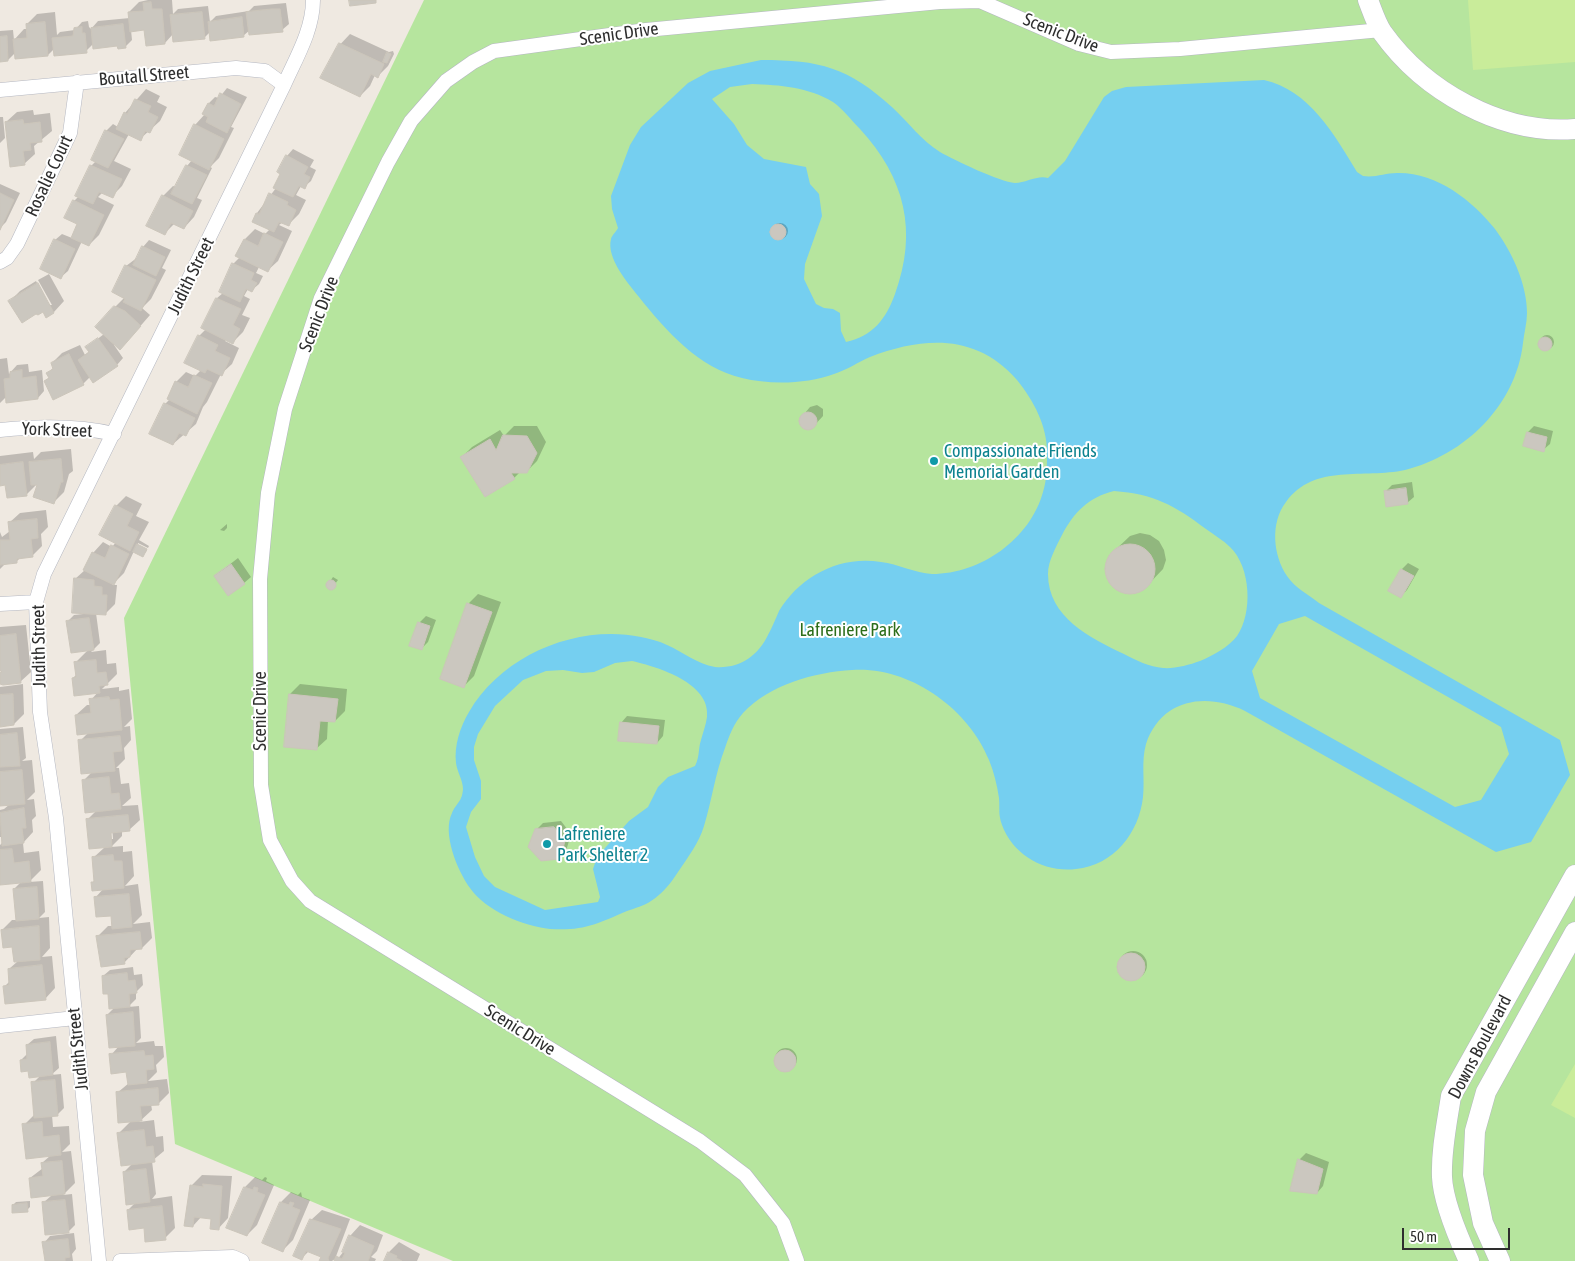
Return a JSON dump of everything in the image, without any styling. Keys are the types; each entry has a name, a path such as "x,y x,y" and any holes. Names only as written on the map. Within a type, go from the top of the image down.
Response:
{"street":[{"name":"Judith Street","path":"99,1261 56,818 40,712 36,602 44,574 284,85 308,31 313,12 313,0"},
{"path":"1368,0 1381,30 1418,72 1473,108 1509,123 1558,130 1575,129"},
{"name":"Scenic Drive","path":"797,1261 784,1222 745,1175 700,1141 310,901 292,881 270,840 261,776 260,579 266,503 285,409 321,298 388,162 411,121 446,82 473,62 494,52 646,30 980,1 1079,44 1111,52 1180,49 1381,30"},
{"name":"Boutall Street","path":"0,90 236,68 265,71 284,85"},
{"name":"Rosalie Court","path":"0,262 7,258 17,244 70,133 77,82"},
{"name":"York Street","path":"0,430 26,427 90,428 114,434"},
{"path":"0,604 36,602"},
{"name":"Downs Boulevard","path":"1469,1261 1457,1235 1442,1178 1444,1136 1451,1096 1575,875"},
{"name":"Downs Boulevard","path":"1500,1261 1484,1223 1474,1175 1475,1131 1486,1092 1575,932"},
{"path":"0,1026 75,1018"},
{"path":"120,1261 233,1257 242,1261"}],"green space":[{"name":"Lafreniere Park","path":"424,0 1575,0 1575,1261 453,1261 175,1144 124,618"},
{"path":"1468,0 1575,0 1575,62 1473,70"},
{"path":"1575,1064 1575,1118 1551,1105"}],"water":[{"path":"761,60 817,64 832,69 862,83 877,94 940,152 988,175 1015,183 1044,177 1048,178 1065,161 1104,97 1112,91 1126,87 1264,80 1280,85 1307,103 1329,129 1357,172 1363,176 1397,173 1426,177 1464,198 1486,218 1513,258 1524,291 1527,313 1518,366 1510,387 1498,406 1484,424 1467,440 1448,453 1427,463 1405,470 1325,477 1297,490 1281,510 1277,519 1275,539 1279,559 1287,576 1298,588 1319,603 1560,740 1570,775 1531,842 1496,852 1245,711 1230,705 1200,701 1174,709 1162,717 1153,729 1146,744 1143,764 1141,810 1130,835 1122,845 1113,854 1090,866 1076,869 1053,868 1032,860 1022,853 1007,836 1001,821 994,774 979,741 967,723 934,694 915,683 894,675 852,670 808,677 793,682 766,695 743,713 728,739 699,838 669,884 648,903 590,926 572,929 550,929 528,925 506,916 485,904 470,888 460,872 452,851 449,821 462,797 463,789 456,763 460,730 469,712 483,692 501,674 543,648 567,640 592,635 617,634 658,641 696,661 715,667 732,666 747,660 759,649 779,611 788,599 810,578 822,571 836,565 866,561 887,563 932,574 968,568 1001,551 1015,539 1037,509 1044,487 1047,452 1045,433 1038,414 1029,396 1017,380 1001,365 984,354 948,343 929,343 890,350 839,372 812,380 764,382 742,378 712,366 684,346 660,323 629,285 615,262 610,246 612,236 618,228 612,209 611,196 630,145 641,127 688,83 710,71","holes":["752,84 783,86 814,93 833,102 860,129 888,167 897,186 903,206 906,227 906,249 902,271 891,303 883,319 864,335 846,342 841,331 840,313 816,304 804,279 805,264 822,216 819,194 810,184 806,167 764,159 747,145 734,124 712,99 730,87","1114,491 1141,495 1163,502 1184,513 1230,547 1242,566 1247,590 1246,615 1237,636 1230,644 1215,654 1196,662 1177,667 1158,667 1138,661 1098,641 1073,624 1063,614 1055,602 1050,589 1048,569 1051,559 1057,544 1072,519 1090,501","1305,616 1501,727 1509,754 1481,800 1455,807 1260,698 1252,671 1279,624","632,661 668,672 692,686 701,695 706,705 707,717 698,759 695,766 668,777 658,787 648,807 629,821 597,857 593,869 600,897 598,902 545,910 495,887 484,876 475,857 466,827 471,812 481,799 481,781 474,760 474,747 478,734 495,706 523,680 546,671 594,672 615,663"]}],"building":[{"path":"349,0 376,0 376,3 350,6"},
{"path":"151,2 152,9 162,9 165,44 146,46 144,30 130,32 128,12 144,11 143,3"},
{"path":"280,9 283,32 249,35 246,12"},
{"path":"202,12 205,39 173,42 170,15"},
{"path":"242,17 244,37 210,41 208,22"},
{"path":"45,22 48,56 15,59 13,39 27,38 26,24"},
{"path":"123,24 126,48 118,49 117,46 93,49 91,28"},
{"path":"82,27 82,33 85,33 87,53 54,56 52,38 73,36 74,28"},
{"path":"7,36 8,61 0,62 0,37"},
{"path":"339,43 384,64 378,78 371,74 360,97 320,78"},
{"path":"387,52 391,54 387,63 383,62"},
{"path":"220,93 241,104 227,133 206,122 208,117 202,114 208,103 214,106"},
{"path":"135,99 151,106 148,112 158,117 150,133 145,131 141,141 116,129 124,112 127,114"},
{"path":"23,120 24,124 40,122 42,142 30,143 31,150 23,151 25,165 10,167 5,122"},
{"path":"194,124 224,139 209,170 179,155"},
{"path":"105,130 124,139 108,168 91,160"},
{"path":"286,155 308,167 304,174 310,177 305,189 299,186 293,197 273,188 280,174 277,172"},
{"path":"90,165 122,179 113,198 99,192 93,204 75,196"},
{"path":"186,165 207,175 192,204 171,194"},
{"path":"0,193 14,200 0,230"},
{"path":"269,193 288,202 287,205 296,210 289,226 279,222 274,232 252,222 256,213 259,214"},
{"path":"162,195 193,211 184,229 171,223 165,235 146,226"},
{"path":"73,200 104,215 89,246 71,238 77,224 64,218"},
{"path":"778,224 786,232 778,240 770,232"},
{"path":"264,233 283,242 268,272 235,256 244,239 258,246"},
{"path":"54,239 75,249 61,279 40,269"},
{"path":"142,246 165,257 156,276 133,265"},
{"path":"232,263 254,273 251,280 257,283 252,292 246,289 240,302 219,292"},
{"path":"125,265 156,280 141,311 123,302 125,299 112,292"},
{"path":"38,283 54,313 46,318 43,312 38,315 36,314 22,323 8,301"},
{"path":"216,298 241,309 233,325 240,329 233,344 201,328"},
{"path":"114,306 125,311 141,326 120,350 95,327"},
{"path":"198,335 218,345 215,351 230,358 222,376 207,369 205,373 184,363"},
{"path":"1545,337 1550,339 1552,344 1550,349 1545,351 1540,349 1538,344 1540,339"},
{"path":"98,338 118,366 93,383 78,360 89,352 85,347"},
{"path":"69,354 84,385 53,400 44,381 49,378 46,373 53,369 51,363"},
{"path":"22,370 22,378 36,376 38,399 6,403 4,379 10,378 10,372"},
{"path":"194,375 212,383 197,414 167,399 175,381 188,387"},
{"path":"164,403 195,418 186,436 179,433 173,445 149,434"},
{"path":"804,412 812,412 817,417 815,428 804,430 799,425 799,417"},
{"path":"1527,432 1547,437 1544,452 1523,446"},
{"path":"503,435 527,436 537,453 527,473 511,473 515,479 485,497 460,457 490,439 496,450"},
{"path":"61,459 63,482 61,482 54,504 33,497 37,485 31,485 29,462"},
{"path":"23,462 27,496 7,498 5,485 0,486 0,465"},
{"path":"1406,488 1408,504 1386,507 1384,491"},
{"path":"115,505 133,514 127,526 139,532 130,551 99,535"},
{"path":"37,519 38,538 31,539 33,557 17,559 17,563 0,565 0,540 10,540 8,522"},
{"path":"137,544 147,549 143,557 133,552"},
{"path":"1125,544 1135,544 1148,551 1155,564 1155,574 1148,587 1135,594 1125,594 1116,590 1109,583 1105,574 1105,564 1109,555 1116,548"},
{"path":"111,545 129,554 114,585 83,570 92,552 105,558"},
{"path":"231,564 245,584 228,596 214,576"},
{"path":"1401,569 1414,576 1401,598 1388,591"},
{"path":"74,578 94,580 94,586 102,587 102,595 107,595 106,615 72,613"},
{"path":"329,580 333,580 336,585 335,589 329,590 326,587 326,583"},
{"path":"467,603 492,612 464,688 440,679"},
{"path":"89,618 94,650 71,653 66,621"},
{"path":"418,622 430,626 422,650 409,646"},
{"path":"16,634 21,683 3,685 0,684 0,672 2,672 0,670 0,636"},
{"path":"96,660 97,673 106,672 108,685 99,686 100,693 74,696 72,678 76,677 74,662"},
{"path":"13,694 14,725 0,727 0,695"},
{"path":"289,694 338,699 335,722 320,721 317,750 284,747"},
{"path":"109,697 110,700 119,699 122,730 77,735 75,715 91,713 89,699"},
{"path":"620,722 659,726 657,744 618,741"},
{"path":"17,733 20,766 0,767 0,735"},
{"path":"120,736 122,751 113,752 115,771 81,774 78,740"},
{"path":"22,770 25,804 0,806 0,772"},
{"path":"109,777 111,794 119,793 121,809 85,813 82,780"},
{"path":"24,808 26,828 22,828 24,843 2,846 0,813"},
{"path":"128,815 130,831 111,833 112,847 89,849 86,819"},
{"name":"Lafreniere Park Shelter 2","path":"554,827 565,841 560,859 541,861 528,847 535,829"},
{"path":"12,849 14,863 29,861 31,882 0,885 0,850"},
{"path":"113,855 114,861 122,861 124,888 92,891 91,882 94,882 92,857"},
{"path":"37,887 39,919 16,921 13,889"},
{"path":"129,894 132,927 112,929 111,916 96,917 94,897"},
{"path":"39,926 40,960 14,962 12,947 3,948 1,930"},
{"path":"140,932 142,949 130,950 130,957 124,958 125,964 101,967 96,936"},
{"path":"1131,953 1141,957 1145,967 1141,977 1131,981 1121,977 1117,967 1121,957"},
{"path":"42,965 46,1000 5,1004 3,986 9,985 8,969"},
{"path":"127,973 128,981 135,980 137,993 129,994 130,1007 109,1009 108,994 103,994 102,976"},
{"path":"133,1012 135,1046 109,1048 106,1015"},
{"path":"50,1042 53,1075 29,1078 28,1071 21,1072 20,1060 27,1059 26,1045"},
{"path":"785,1050 793,1053 796,1061 793,1069 785,1072 777,1069 774,1061 777,1053"},
{"path":"144,1051 145,1056 153,1055 154,1069 146,1070 147,1083 128,1085 126,1072 111,1074 109,1054"},
{"path":"55,1080 58,1116 34,1118 31,1082"},
{"path":"158,1088 159,1105 140,1106 142,1121 118,1123 116,1092"},
{"path":"42,1122 43,1137 59,1135 61,1155 26,1159 22,1124"},
{"path":"144,1130 146,1147 153,1146 155,1162 121,1166 117,1133"},
{"path":"1298,1159 1323,1169 1317,1194 1290,1191"},
{"path":"62,1161 65,1194 31,1198 29,1178 43,1176 41,1163"},
{"path":"146,1169 150,1202 126,1205 123,1172"},
{"path":"203,1184 222,1186 219,1230 210,1229 211,1219 194,1217 193,1227 184,1226 190,1185 203,1187"},
{"path":"244,1187 253,1190 254,1187 258,1188 257,1192 265,1195 247,1236 226,1228"},
{"path":"65,1200 69,1233 45,1235 42,1202"},
{"path":"280,1202 289,1205 290,1202 294,1203 292,1207 300,1210 283,1252 262,1243"},
{"path":"27,1203 28,1212 12,1213 12,1205"},
{"path":"162,1206 166,1240 145,1242 144,1228 129,1230 127,1210"},
{"path":"310,1219 341,1229 328,1258 329,1261 319,1261 321,1257 306,1251 302,1260 293,1256"},
{"path":"349,1235 374,1246 368,1261 334,1261 336,1256 342,1259 345,1253 342,1252"},
{"path":"68,1239 70,1257 65,1258 65,1261 45,1261 42,1242"},
{"path":"388,1252 397,1256 396,1258 402,1261 384,1261"}],"place":[{"name":"Compassionate Friends Memorial Garden","path":"934,461"},
{"name":"Lafreniere Park Shelter 2","path":"547,844"}]}
